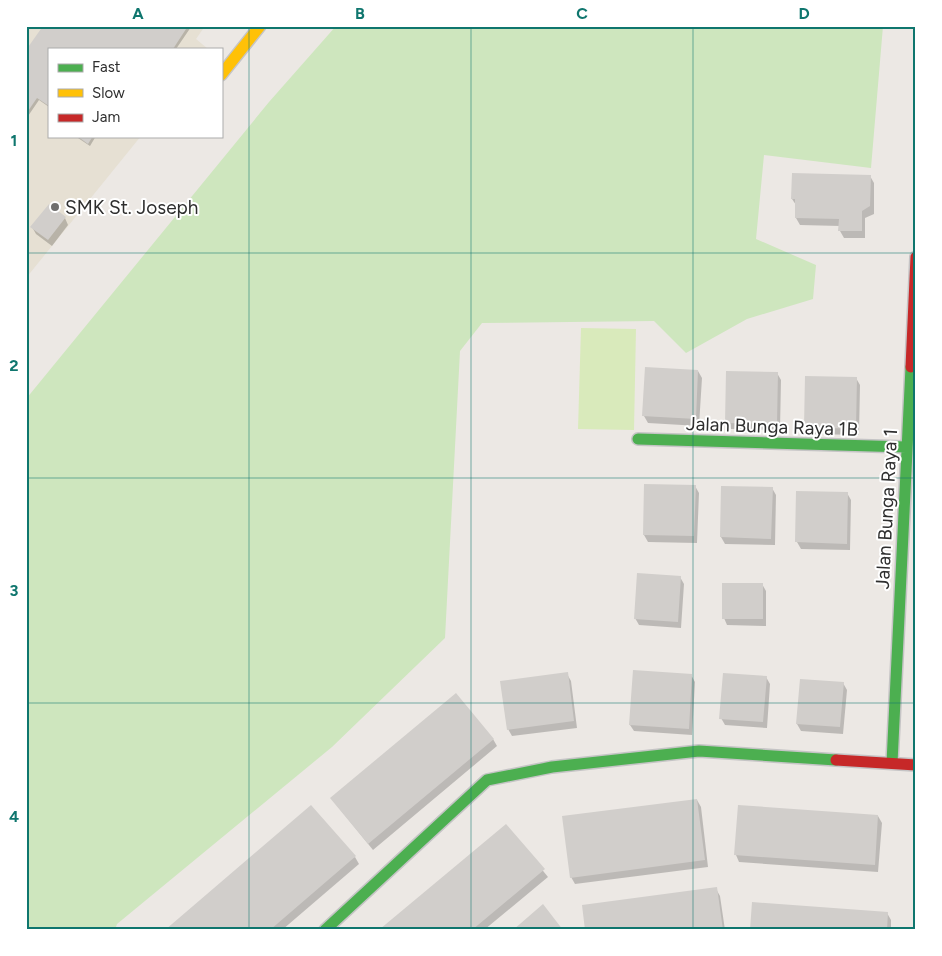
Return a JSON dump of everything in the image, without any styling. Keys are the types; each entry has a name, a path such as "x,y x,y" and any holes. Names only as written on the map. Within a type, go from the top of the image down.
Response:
{"street":[{"path":"222,74 260,26"},
{"name":"Jalan Bunga Raya 1","path":"892,763 906,448 914,333 916,257"},
{"name":"Jalan Bunga Raya 1B","path":"638,439 906,448"},
{"path":"325,930 487,780 552,767 699,751 916,765"}],"shaded area":[{"name":"SMK St. Joseph","path":"26,26 205,26 196,39 207,48 48,48 48,138 139,138 26,278"}],"green space":[{"path":"336,26 883,26 871,168 764,155 756,239 816,265 813,299 747,319 686,353 654,321 482,323 460,351 445,638 332,747 117,924 115,930 26,930 26,399 269,102"},
{"path":"581,328 636,329 634,430 578,429"}],"building":[{"path":"43,26 188,26 174,48 48,48 48,105 37,98 26,114 26,50"},
{"path":"80,138 92,138 88,144"},
{"path":"792,173 871,175 870,206 862,211 862,231 838,231 839,219 795,218 795,199 791,199"},
{"path":"49,204 66,217 48,240 30,227"},
{"path":"645,367 698,370 696,419 642,416"},
{"path":"726,371 778,372 777,424 725,423"},
{"path":"805,376 857,377 856,429 804,427"},
{"path":"644,484 696,485 694,536 643,535"},
{"path":"721,486 773,487 771,539 720,537"},
{"path":"796,491 848,492 847,544 795,542"},
{"path":"637,573 681,576 678,622 634,619"},
{"path":"722,583 763,583 763,619 722,619"},
{"path":"633,670 692,674 689,729 629,725"},
{"path":"568,672 574,721 507,730 500,681"},
{"path":"723,673 767,676 763,722 719,719"},
{"path":"800,679 844,682 840,727 796,724"},
{"path":"456,693 494,739 368,844 330,798"},
{"path":"697,799 705,860 570,878 562,816"},
{"path":"311,805 356,856 270,930 165,930"},
{"path":"738,805 878,815 875,865 734,855"},
{"path":"506,824 545,869 472,930 380,929"},
{"path":"717,887 723,930 585,930 582,905"},
{"path":"752,902 888,912 887,930 750,930"},
{"path":"543,904 563,930 513,930"}],"traffic: fast":[{"path":"892,763 911,367"},
{"path":"638,439 906,447"},
{"path":"325,930 487,780 552,767 699,751 836,760"}],"traffic: slow":[{"path":"222,74 260,26"}],"traffic: jam":[{"path":"911,367 916,257"},
{"path":"836,760 916,765"}],"place":[{"name":"SMK St. Joseph","path":"55,207"}]}
